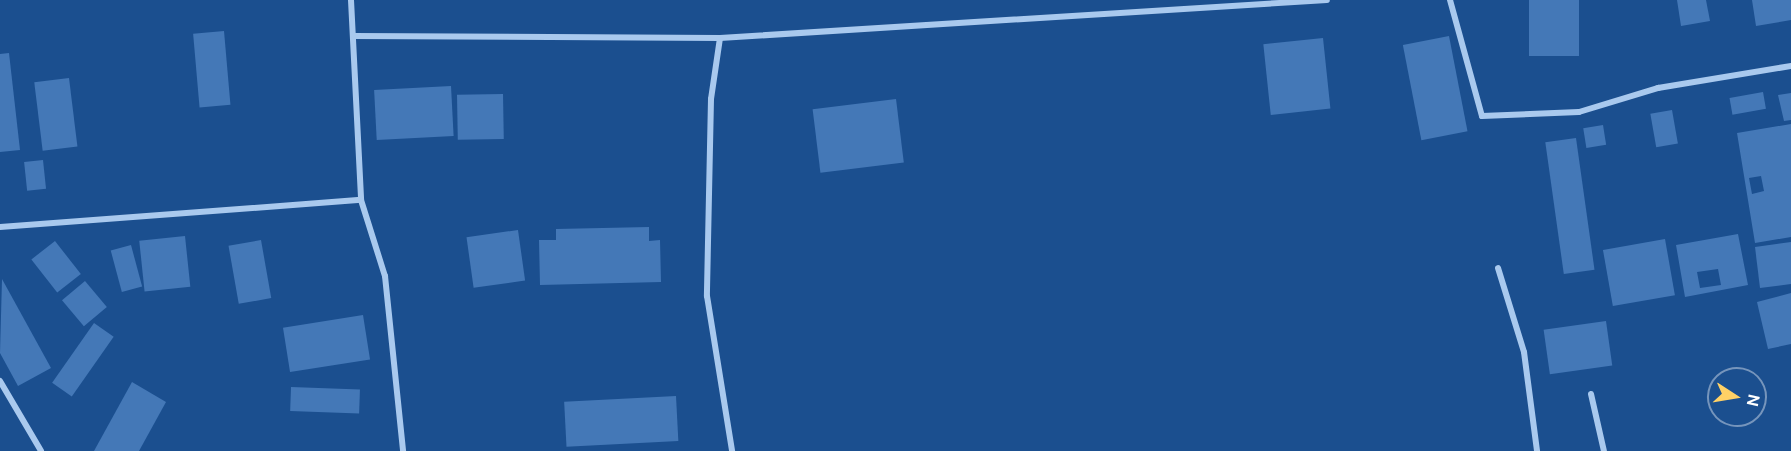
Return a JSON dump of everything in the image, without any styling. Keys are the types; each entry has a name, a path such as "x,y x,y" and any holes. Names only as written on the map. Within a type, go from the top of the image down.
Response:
{"street":[{"path":"351,0 362,200 385,276 403,451"},
{"path":"354,36 720,38 1327,0"},
{"path":"1450,0 1482,116 1579,112 1658,88 1791,66"},
{"path":"720,38 711,99 707,296 732,451"},
{"path":"0,227 362,200"},
{"path":"1498,268 1524,352 1537,451"},
{"path":"0,381 41,451"},
{"path":"1591,394 1604,451"}],"building":[{"path":"1529,0 1579,0 1579,56 1529,56"},
{"path":"1677,0 1706,0 1710,21 1681,26"},
{"path":"1752,0 1791,0 1791,20 1756,26"},
{"path":"224,31 230,105 200,107 193,34"},
{"path":"1449,36 1468,131 1421,140 1403,45"},
{"path":"1323,38 1330,109 1271,115 1263,44"},
{"path":"9,53 20,150 0,152 0,54"},
{"path":"69,78 77,146 43,151 34,82"},
{"path":"451,86 454,136 377,140 374,90"},
{"path":"1763,92 1766,109 1732,115 1730,98"},
{"path":"1791,93 1791,120 1784,121 1778,95"},
{"path":"503,94 504,139 458,140 457,95"},
{"path":"896,99 904,163 820,173 813,109"},
{"path":"1672,110 1678,143 1656,147 1650,114"},
{"path":"1791,124 1791,237 1755,243 1737,133","holes":["1761,176 1764,191 1752,194 1749,178"]},
{"path":"1603,125 1606,145 1586,148 1583,128"},
{"path":"1576,138 1595,270 1564,274 1545,142"},
{"path":"43,160 46,189 27,191 24,162"},
{"path":"649,227 649,241 660,240 661,282 540,285 539,240 556,240 556,229"},
{"path":"518,230 525,281 474,288 467,237"},
{"path":"1738,234 1748,285 1685,297 1676,245","holes":["1718,269 1721,285 1700,288 1697,272"]},
{"path":"185,236 190,287 145,292 139,241"},
{"path":"1665,239 1675,295 1613,306 1603,250"},
{"path":"261,240 271,298 239,304 229,246"},
{"path":"55,241 81,274 57,293 31,259"},
{"path":"1791,242 1791,284 1760,288 1755,247"},
{"path":"131,245 142,287 122,292 111,250"},
{"path":"2,279 51,368 18,386 0,353"},
{"path":"85,281 107,307 84,326 62,300"},
{"path":"1791,293 1791,344 1768,349 1757,302"},
{"path":"363,315 370,359 290,372 283,328"},
{"path":"1606,321 1612,366 1550,374 1544,330"},
{"path":"94,323 114,337 72,397 52,383"},
{"path":"132,382 166,402 139,451 94,451"},
{"path":"291,387 360,389 359,413 290,411"},
{"path":"676,396 678,441 567,447 564,402"}]}
